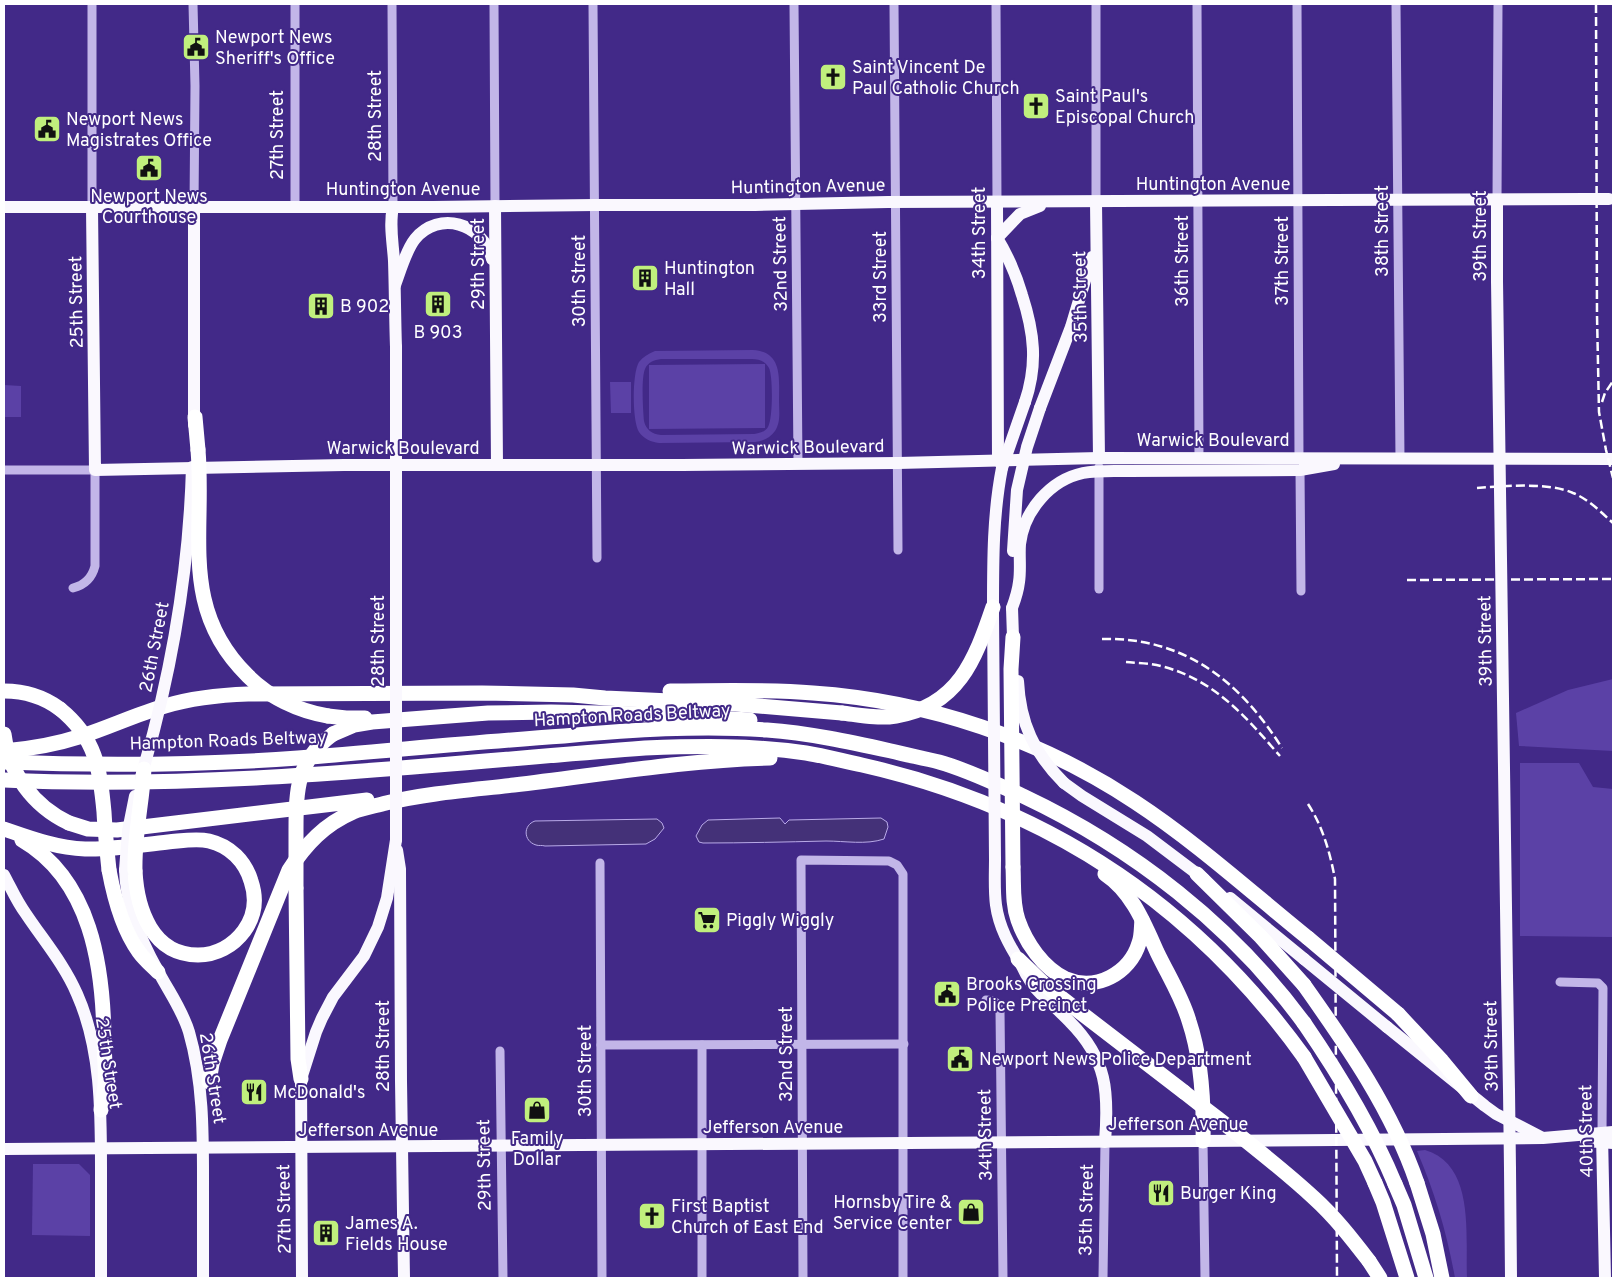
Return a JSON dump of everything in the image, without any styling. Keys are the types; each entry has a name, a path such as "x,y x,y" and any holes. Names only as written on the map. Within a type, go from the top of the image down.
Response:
{"highway":[{"path":"195,417 200,578 204,605 212,627 233,660 261,687 292,705 313,713 346,718 411,718"},
{"path":"573,694 605,698 746,704 874,716 895,716 921,709 936,701 954,687 970,665 993,608"},
{"path":"1013,637 1010,669 1014,903 1024,935 1045,964 1060,975 1083,983 1093,983 1102,981 1124,969 1140,941 1142,918"},
{"path":"4,691 33,695 60,709 82,730 89,742 97,761 102,793 108,870 118,907 139,952 158,972"},
{"path":"4,752 65,741 165,706 214,696 248,694 573,694 772,691 846,696 888,702 931,712 980,726 1057,758 1088,773 1129,798 1178,833 1308,938 1398,1014 1442,1061 1471,1096"},
{"path":"301,1080 298,1059 296,801 301,773 311,754 325,739 333,734 364,723 411,718 567,712 645,714 726,718 804,725 854,733 892,742 940,762"},
{"name":"Hampton Roads Beltway","path":"4,762 131,764 254,760 603,732 690,728 766,730 805,734 940,762 1002,786 1047,807 1103,839 1188,900 1235,943 1272,982 1304,1023 1346,1086 1369,1128 1404,1205 1426,1278"},
{"path":"4,734 10,761 25,788 47,810 69,823 88,829 117,830 708,762 781,758 838,760"},
{"name":"Hampton Roads Beltway","path":"4,780 116,782 276,777 628,749 688,746 732,747 806,753 890,772 954,792 1011,815 1053,835 1114,870 1151,897 1192,931 1244,981 1269,1010 1304,1057 1365,1161 1383,1202 1407,1278"},
{"path":"4,829 49,843 73,848 116,848 190,840 205,840 218,844 238,857 248,872 255,898 251,919 240,936 233,943 216,952 189,954 172,949 154,934 147,922 130,870 136,830 143,794 144,768"},
{"path":"210,1082 212,1064 220,1040 281,887 298,857 315,836 343,817 360,810 412,797"},
{"path":"4,829 36,848 55,866 74,893 88,926 99,964 103,1001 105,1082 101,1110"},
{"path":"1053,835 1108,876 1129,898 1142,918 1182,1002 1194,1038 1200,1069 1203,1142"},
{"path":"1197,874 1256,932 1304,985 1340,1035 1382,1104 1417,1183 1433,1234 1442,1278"},
{"path":"1018,959 1046,986 1184,1092 1315,1199 1341,1226 1380,1278"}],"main road":[{"name":"Huntington Avenue","path":"4,207 393,207 896,202 1611,199"},
{"name":"39th Street","path":"1497,200 1511,1277"},
{"path":"1052,202 1020,214 997,238 1009,258 1031,326 1034,362 1025,402 1002,468 995,509 993,608 996,904 998,916 1008,943 1033,985 1072,1023 1091,1048 1098,1061 1103,1074 1106,1093 1105,1142"},
{"name":"35th Street","path":"1096,202 1099,458"},
{"name":"34th Street","path":"997,203 998,461"},
{"name":"29th Street","path":"495,206 497,465"},
{"path":"194,207 195,417"},
{"name":"28th Street","path":"393,207 391,226 395,285 396,347 396,840 400,869 404,1278"},
{"name":"25th Street","path":"92,208 95,470"},
{"path":"395,285 414,240 427,229 445,223 464,226 479,235 490,251 495,272"},
{"path":"1096,237 1089,271 1027,447 1017,490 1013,541 1013,637 1023,720 1030,738 1039,754 1053,772 1064,782 1082,796 1147,836 1223,892 1471,1096 1496,1114 1543,1138"},
{"name":"26th Street","path":"144,768 167,680 179,618 196,450"},
{"name":"Warwick Boulevard","path":"95,470 344,465 898,463 1099,458 1199,458 1300,464"},
{"path":"1012,608 1019,582 1022,532 1026,522 1038,502 1048,491 1076,475 1096,471 1300,464 1370,459 1613,459"},
{"name":"27th Street","path":"302,1278 301,1080 322,1018 333,997 364,956 378,928 387,898 396,840"},
{"name":"26th Street","path":"130,870 128,894 136,924 158,972 179,1006 187,1026 197,1064 204,1130 203,1278"},
{"name":"25th Street","path":"4,875 26,914 61,964 82,1006 93,1049 101,1110 101,1278"},
{"path":"204,1130 210,1082"},
{"name":"Jefferson Avenue","path":"4,1149 1203,1142 1608,1137"},
{"name":"40th Street","path":"1605,1278 1608,1137"}],"street":[{"name":"25th Street","path":"92,4 92,208"},
{"path":"193,4 195,86 194,207"},
{"name":"27th Street","path":"295,4 295,207"},
{"name":"28th Street","path":"392,4 393,207"},
{"name":"29th Street","path":"494,4 495,206"},
{"name":"30th Street","path":"593,4 597,558"},
{"name":"32nd Street","path":"794,4 798,464"},
{"name":"33rd Street","path":"894,4 898,550"},
{"name":"34th Street","path":"996,4 997,203"},
{"name":"35th Street","path":"1096,4 1096,202"},
{"name":"36th Street","path":"1197,4 1199,458"},
{"name":"37th Street","path":"1297,4 1301,591"},
{"name":"38th Street","path":"1396,4 1400,459"},
{"name":"39th Street","path":"1497,200 1498,4"},
{"name":"35th Street","path":"1099,458 1099,589"},
{"name":"Warwick Boulevard","path":"4,470 95,470"},
{"name":"25th Street","path":"73,588 80,586 90,579 95,566 95,470"},
{"name":"32nd Street","path":"803,1278 801,860 889,861 898,865 903,874 904,1044"},
{"name":"30th Street","path":"600,863 602,1278"},
{"name":"40th Street","path":"1560,982 1601,985 1603,988 1608,1137"},
{"name":"34th Street","path":"986,1000 995,1002 1000,1007 1003,1278"},
{"path":"601,1045 904,1044 902,1144 903,1278"},
{"path":"702,1045 702,1278"},
{"name":"29th Street","path":"500,1050 503,1278"},
{"name":"35th Street","path":"1103,1278 1105,1142"},
{"path":"1203,1142 1205,1278"}],"shaded area":[{"path":"753,350 770,356 774,361 779,376 779,416 775,431 766,439 755,442 659,443 645,438 639,432 635,418 635,376 639,362 655,351","holes":["661,359 752,359 764,362 769,368 770,373 771,416 768,427 764,431 754,434 661,435 652,433 646,427 644,421 643,379 645,369 652,362"]},
{"path":"765,364 765,428 649,429 649,365"},
{"path":"610,382 631,382 631,413 611,413"},
{"path":"4,385 21,386 21,417 4,417"},
{"path":"1613,679 1613,751 1519,746 1516,713 1568,690"},
{"path":"1520,763 1579,763 1593,787 1613,789 1613,937 1520,936"},
{"path":"780,818 785,824 789,820 881,818 887,822 888,827 884,839 863,842 703,843 699,842 696,836 702,825 708,820"},
{"path":"657,819 664,828 655,839 646,844 545,846 532,843 526,833 528,826 535,821"},
{"path":"1425,1150 1441,1158 1453,1171 1460,1186 1466,1223 1467,1278 1455,1278 1440,1213 1417,1151"},
{"path":"33,1164 79,1164 90,1175 90,1236 32,1235"}],"railway":[{"path":"1596,4 1599,412 1613,478"},
{"path":"1602,402 1605,393 1613,381"},
{"path":"1477,488 1539,486 1563,490 1584,499 1613,523"},
{"path":"1407,580 1613,579"},
{"path":"1102,639 1132,640 1159,646 1184,655 1207,668 1248,702 1282,748"},
{"path":"1126,662 1161,666 1197,680 1228,701 1280,756"},
{"path":"1308,804 1325,840 1335,879 1337,1278"}],"place":[{"name":"Newport News Sheriff's Office","path":"196,47"},
{"name":"Saint Vincent De Paul Catholic Church","path":"833,77"},
{"name":"Saint Paul's Episcopal Church","path":"1036,106"},
{"name":"Newport News Magistrates Office","path":"47,129"},
{"name":"Newport News Courthouse","path":"149,168"},
{"name":"Huntington Hall","path":"645,278"},
{"name":"B 903","path":"438,304"},
{"name":"B 902","path":"321,306"},
{"name":"Piggly Wiggly","path":"707,920"},
{"name":"Brooks Crossing Police Precinct","path":"947,994"},
{"name":"Newport News Police Department","path":"960,1059"},
{"name":"McDonald's","path":"254,1092"},
{"name":"Family Dollar","path":"537,1110"},
{"name":"Burger King","path":"1161,1193"},
{"name":"Hornsby Tire & Service Center","path":"971,1212"},
{"name":"First Baptist Church of East End","path":"652,1216"},
{"name":"James A. Fields House","path":"326,1233"}]}
